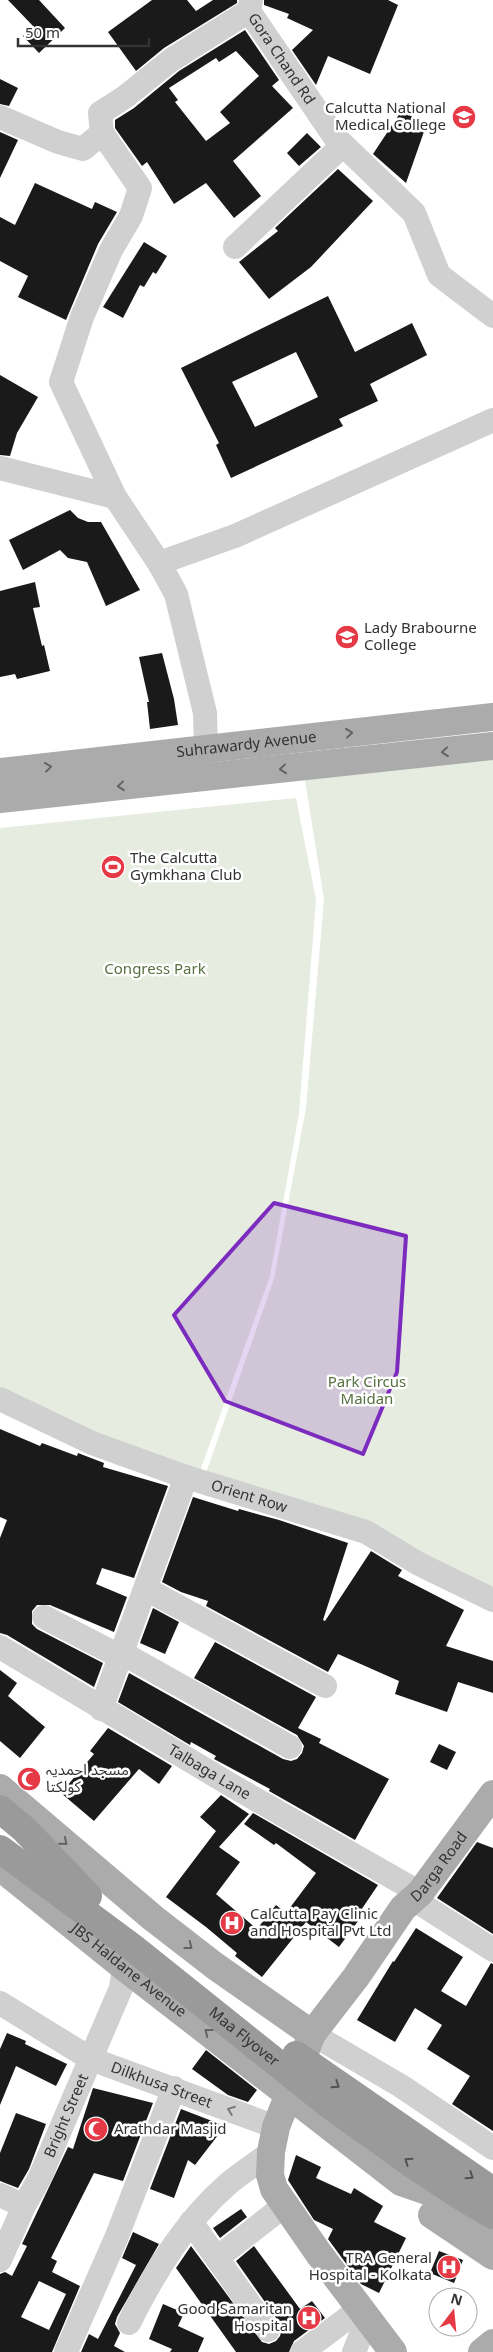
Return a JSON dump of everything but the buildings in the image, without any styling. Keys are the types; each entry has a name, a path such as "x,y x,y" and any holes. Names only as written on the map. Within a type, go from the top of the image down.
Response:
{"highway":[{"path":"0,1809 24,1829 88,1896"},
{"name":"Maa Flyover","path":"0,1832 154,1944 319,2074 493,2191"},
{"name":"Maa Flyover","path":"0,1849 132,1947 327,2103 422,2171 493,2215"}],"main road":[{"name":"Suhrawardy Avenue","path":"0,772 493,717"},
{"name":"Suhrawardy Avenue","path":"0,799 493,746"},
{"path":"0,1788 153,1918 215,1966 312,2034"},
{"name":"Darga Road","path":"393,2352 274,2189 270,2175 273,2140 288,2094 312,2034 356,1977 403,1908 416,1896 493,1794"},
{"name":"JBS Haldane Avenue","path":"0,1868 401,2182 430,2192 493,2232"},
{"name":"JBS Haldane Avenue","path":"401,2182 405,2192 415,2204 493,2256"},
{"path":"482,2352 493,2343"}],"street":[{"path":"206,748 205,713 176,594 160,563 115,497 61,382 82,317 111,250 131,216 140,188 102,133 100,113 125,97 171,60 250,6"},
{"name":"Gora Chand Rd","path":"250,6 334,136 414,213 439,275 493,316"},
{"path":"0,117 58,142 83,149 102,133"},
{"path":"235,247 342,145"},
{"path":"160,563 235,536 493,420"},
{"path":"0,468 115,497"},
{"name":"Orient Row","path":"0,1399 92,1443 186,1477 366,1532 419,1564 493,1600"},
{"path":"101,1709 186,1477"},
{"path":"146,1589 325,1686"},
{"path":"44,1617 122,1655 290,1747"},
{"name":"Talbaga Lane","path":"0,1648 416,1896 493,1950"},
{"name":"Bright Street","path":"0,2260 24,2206 40,2177 91,2059 121,1988 124,1967"},
{"name":"Dilkhusa Street","path":"0,2003 91,2059 174,2088 273,2140"},
{"path":"312,2034 401,2086 493,2148"},
{"path":"66,2352 117,2236 174,2088"},
{"path":"129,2323 148,2285 192,2222 273,2140"},
{"path":"0,2195 24,2206"},
{"path":"217,2258 285,2206"},
{"path":"192,2222 268,2330"},
{"path":"302,2352 364,2313"},
{"path":"354,2352 364,2313"}],"highlighted area":[{"path":"274,1203 406,1236 397,1372 363,1454 225,1401 174,1315"}],"green space":[{"name":"Park Circus Maidan","path":"493,757 493,1591 206,1473 274,1279 306,1108 324,899 305,780"},
{"name":"Congress Park","path":"296,798 316,900 299,1113 270,1276 200,1471 121,1445 0,1389 0,828"}],"place":[{"name":"Calcutta National Medical College","path":"464,117"},
{"name":"Lady Brabourne College","path":"347,637"},
{"name":"The Calcutta Gymkhana Club","path":"113,867"},
{"name":"مسجد احمدیہ کولکتا","path":"29,1779"},
{"name":"Calcutta Pay Clinic and Hospital Pvt Ltd","path":"232,1923"},
{"name":"Arathdar Masjid","path":"96,2129"},
{"name":"TRA General Hospital - Kolkata","path":"449,2267"},
{"name":"Good Samaritan Hospital","path":"309,2318"}]}
